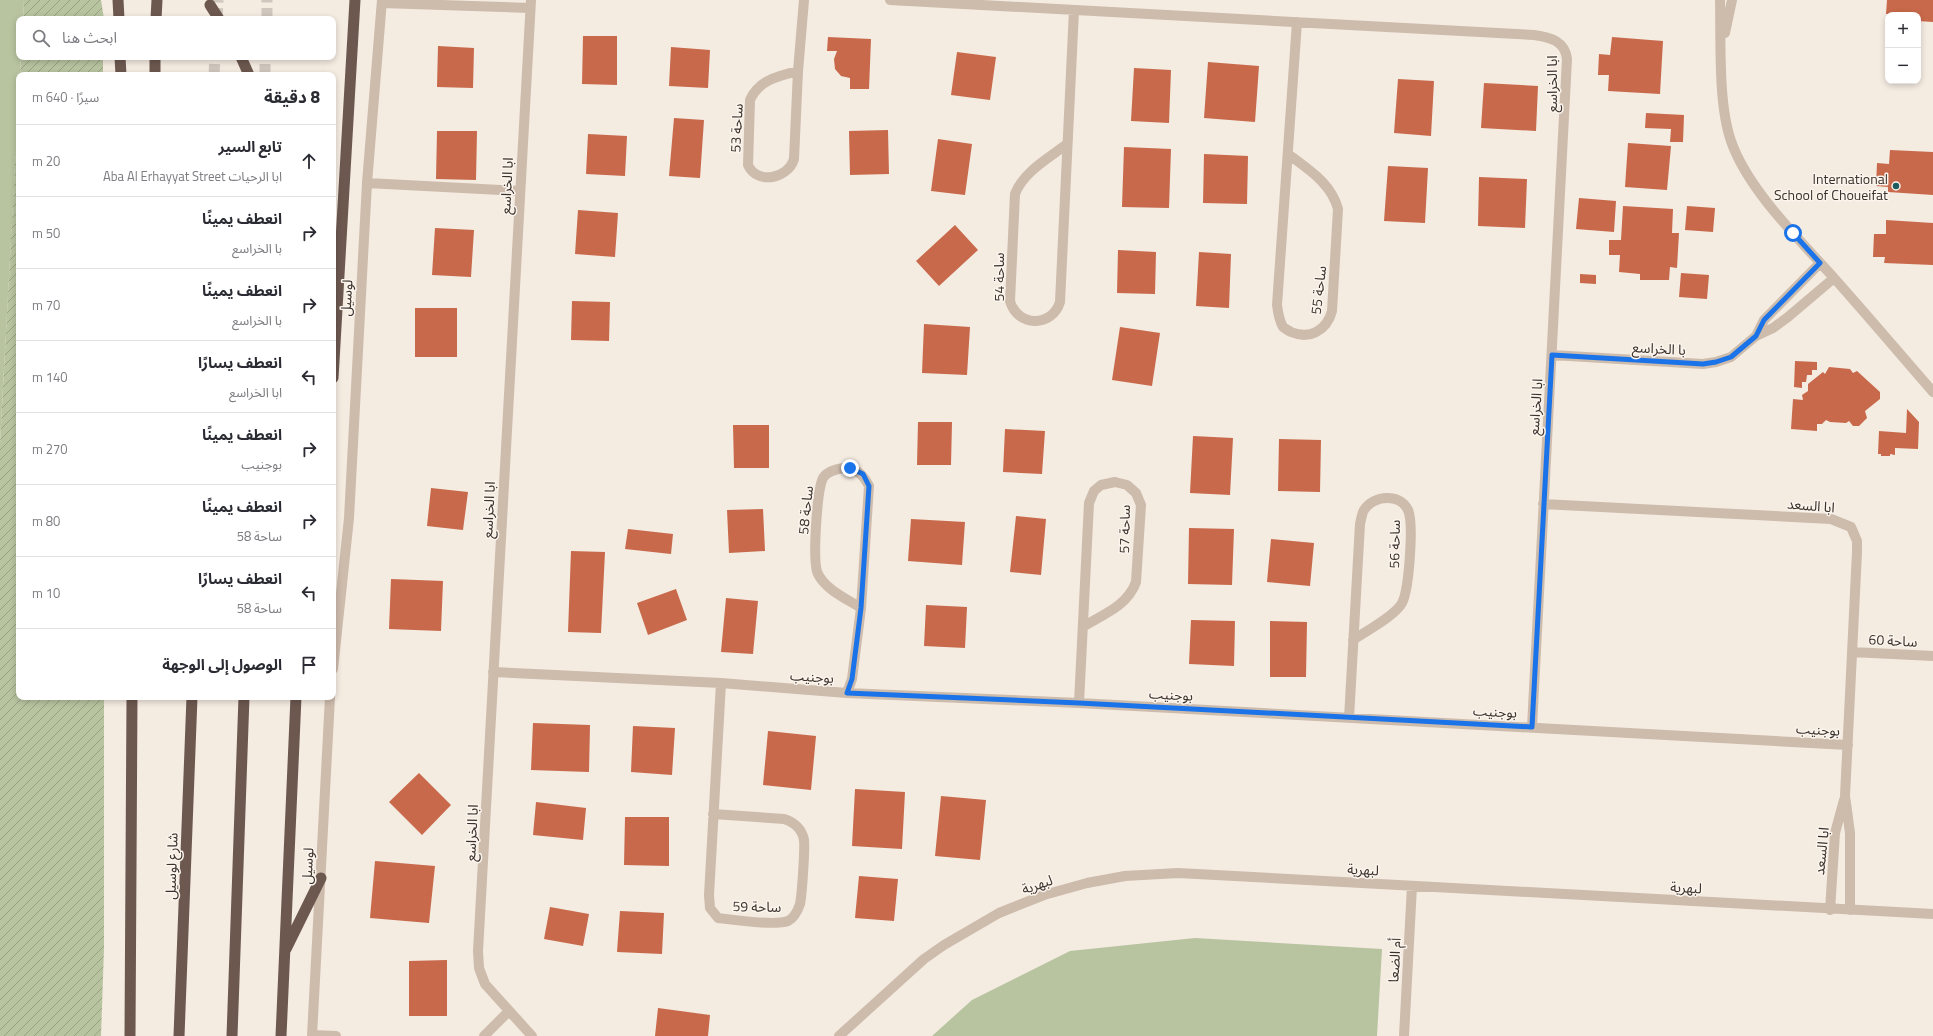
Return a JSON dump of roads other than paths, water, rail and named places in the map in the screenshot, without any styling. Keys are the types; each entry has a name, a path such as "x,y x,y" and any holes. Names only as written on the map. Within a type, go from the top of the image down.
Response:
{"highway":[{"path":"118,0 119,16"},
{"path":"156,16 157,0"},
{"path":"336,326 355,0"},
{"path":"210,5 217,16"},
{"path":"120,60 121,72"},
{"path":"154,72 155,60"},
{"path":"242,60 248,72"},
{"path":"130,1036 132,700"},
{"name":"شارع لوسيل","path":"179,1036 192,700"},
{"path":"232,1036 244,700"},
{"path":"281,1036 296,700"},
{"path":"284,953 321,878"}],"street":[{"name":"ساحة 53","path":"798,71 779,76 762,83 754,91 750,100 748,164 750,170 758,175 767,177 782,175 792,166 794,159 798,71 804,0"},
{"name":"ابا الخراسع","path":"890,0 1534,35 1548,37 1557,41 1563,46 1568,59 1532,727"},
{"path":"1720,0 1725,120 1731,142 1741,164 1756,186 1793,233 1933,392"},
{"path":"1722,53 1732,0"},
{"path":"382,1 531,4"},
{"name":"لوسيل","path":"336,641 349,518 367,183 382,1"},
{"name":"ابا الخراسع","path":"531,4 478,951 479,968 486,984 532,1036"},
{"name":"ساحة 54","path":"1067,144 1024,178 1018,185 1016,194 1010,301 1016,313 1027,320 1041,321 1048,318 1056,311 1060,302 1074,10"},
{"name":"ساحة 55","path":"1288,154 1320,179 1335,197 1338,209 1332,311 1330,321 1323,329 1310,335 1297,334 1284,328 1279,318 1277,305 1297,22"},
{"path":"367,183 520,191"},
{"name":"با الخراسع","path":"1756,336 1764,320 1820,263"},
{"name":"با الخراسع","path":"1552,355 1703,364 1716,362 1731,357 1756,336 1778,324 1834,278"},
{"name":"ساحة 58","path":"847,693 852,679 861,608 869,486 863,474 850,468 834,469 824,477 820,489 814,562 818,574 826,585 861,608"},
{"name":"ساحة 57","path":"1079,703 1089,503 1094,491 1101,485 1114,482 1127,485 1136,493 1141,506 1136,582 1132,593 1126,600 1084,626"},
{"name":"ساحة 56","path":"1349,718 1353,640 1360,524 1364,509 1374,501 1387,497 1401,502 1408,509 1411,522 1406,591 1401,604 1396,609 1353,640"},
{"name":"ابا السعد","path":"1543,504 1817,518 1843,522 1851,527 1857,541 1845,796 1850,833 1850,910"},
{"name":"ساحة 60","path":"1852,652 1933,656"},
{"name":"بوجنيب","path":"494,672 721,683 847,693 1079,703 1848,745"},
{"name":"ساحة 59","path":"713,814 784,819 793,822 800,829 804,840 800,904 795,915 788,920 778,923 729,920 718,918 714,915 710,908 709,895 713,814 721,683"},
{"name":"لوسيل","path":"312,1035 330,700"},
{"name":"ابا السعد","path":"1830,910 1835,833 1845,796"},
{"name":"لبهرية","path":"839,1036 924,959 944,945 999,913 1044,895 1087,883 1125,876 1178,873 1830,910 1933,914"},
{"name":"أم الضعا","path":"1404,1036 1412,886"},
{"path":"484,1036 509,1011"},
{"path":"312,1035 336,1036"}],"tunnel":[{"path":"217,16 218,0"},
{"path":"267,0 267,16"},
{"path":"214,72 215,60"},
{"path":"265,60 265,72"}],"place":[{"name":"International School of Choueifat","path":"1896,186"}]}
